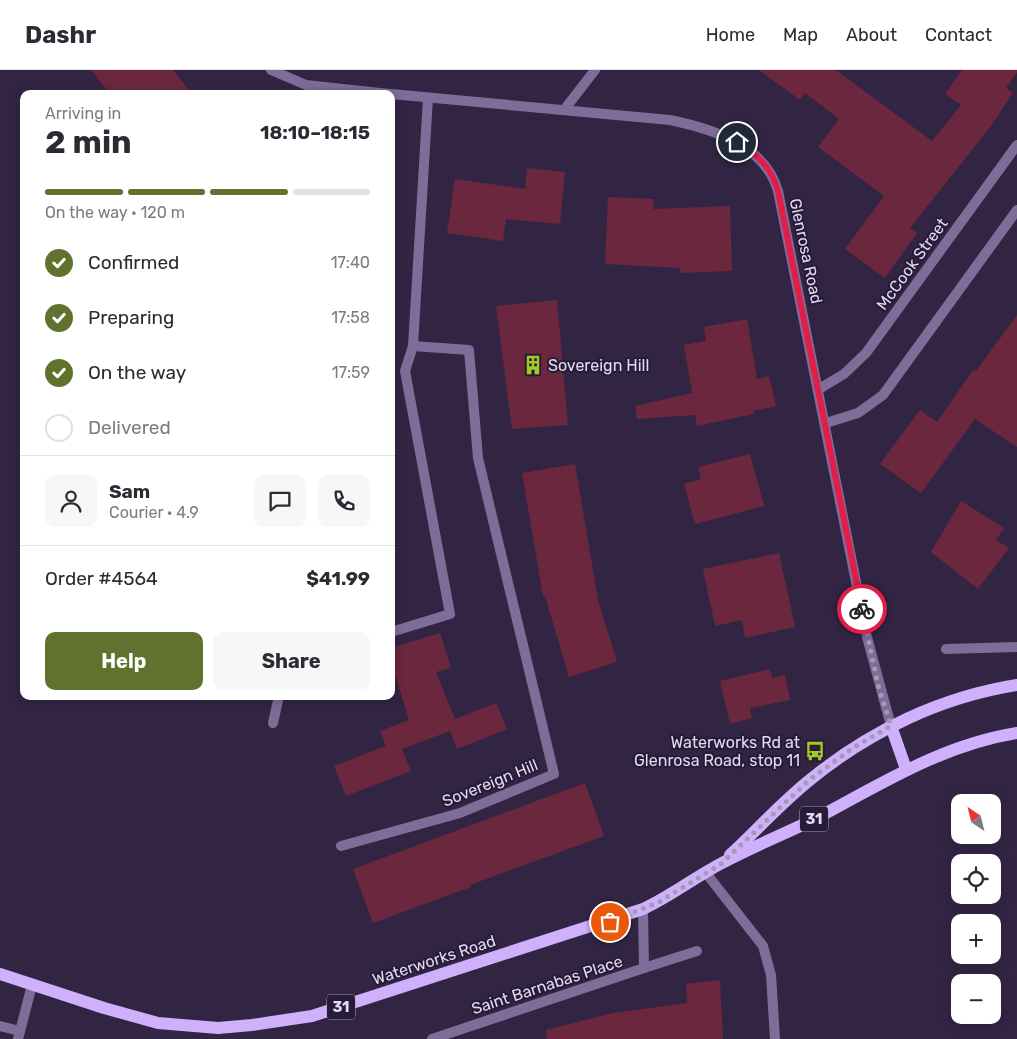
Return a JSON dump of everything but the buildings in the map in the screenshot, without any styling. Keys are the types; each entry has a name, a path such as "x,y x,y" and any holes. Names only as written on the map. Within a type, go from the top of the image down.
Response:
{"main road":[{"name":"Waterworks Road","path":"721,864 809,780 853,748 891,726 949,702 1017,685"},
{"path":"891,726 906,769"},
{"name":"Waterworks Road","path":"0,974 128,1016 158,1023 218,1028 312,1016 610,922 643,909 674,894 721,864 813,820 906,769 959,747 1017,733"}],"street":[{"name":"Glenrosa Road","path":"271,70 306,86 348,90"},
{"path":"564,110 595,70"},
{"name":"Glenrosa Road","path":"395,95 660,118 690,124 737,142 767,165 778,191 826,423 867,637 878,685 891,726"},
{"path":"395,631 450,614 405,371 413,346 428,98"},
{"name":"McCook Street","path":"819,389 844,374 866,354 1017,145"},
{"path":"826,423 864,410 883,396 1017,210"},
{"name":"Sovereign Hill","path":"341,846 460,813 554,774 478,458 469,350 413,346"},
{"path":"946,649 1017,647"},
{"path":"272,723 278,700"},
{"path":"706,873 763,946 771,974 775,1039"},
{"name":"Saint Barnabas Place","path":"432,1039 454,1035 644,968 643,909"},
{"path":"644,968 697,950"},
{"path":"0,1026 19,1035 32,985"}],"way so far":[{"path":"610,922 659,902 721,864 809,780 853,748 891,726 878,685 862,609"}],"place":[{"name":"Sovereign Hill","path":"533,365"},
{"name":"Waterworks Rd at Glenrosa Road, stop 11","path":"815,751"}],"route":[{"path":"737,142 767,165 774,177 778,191 862,609"}]}
